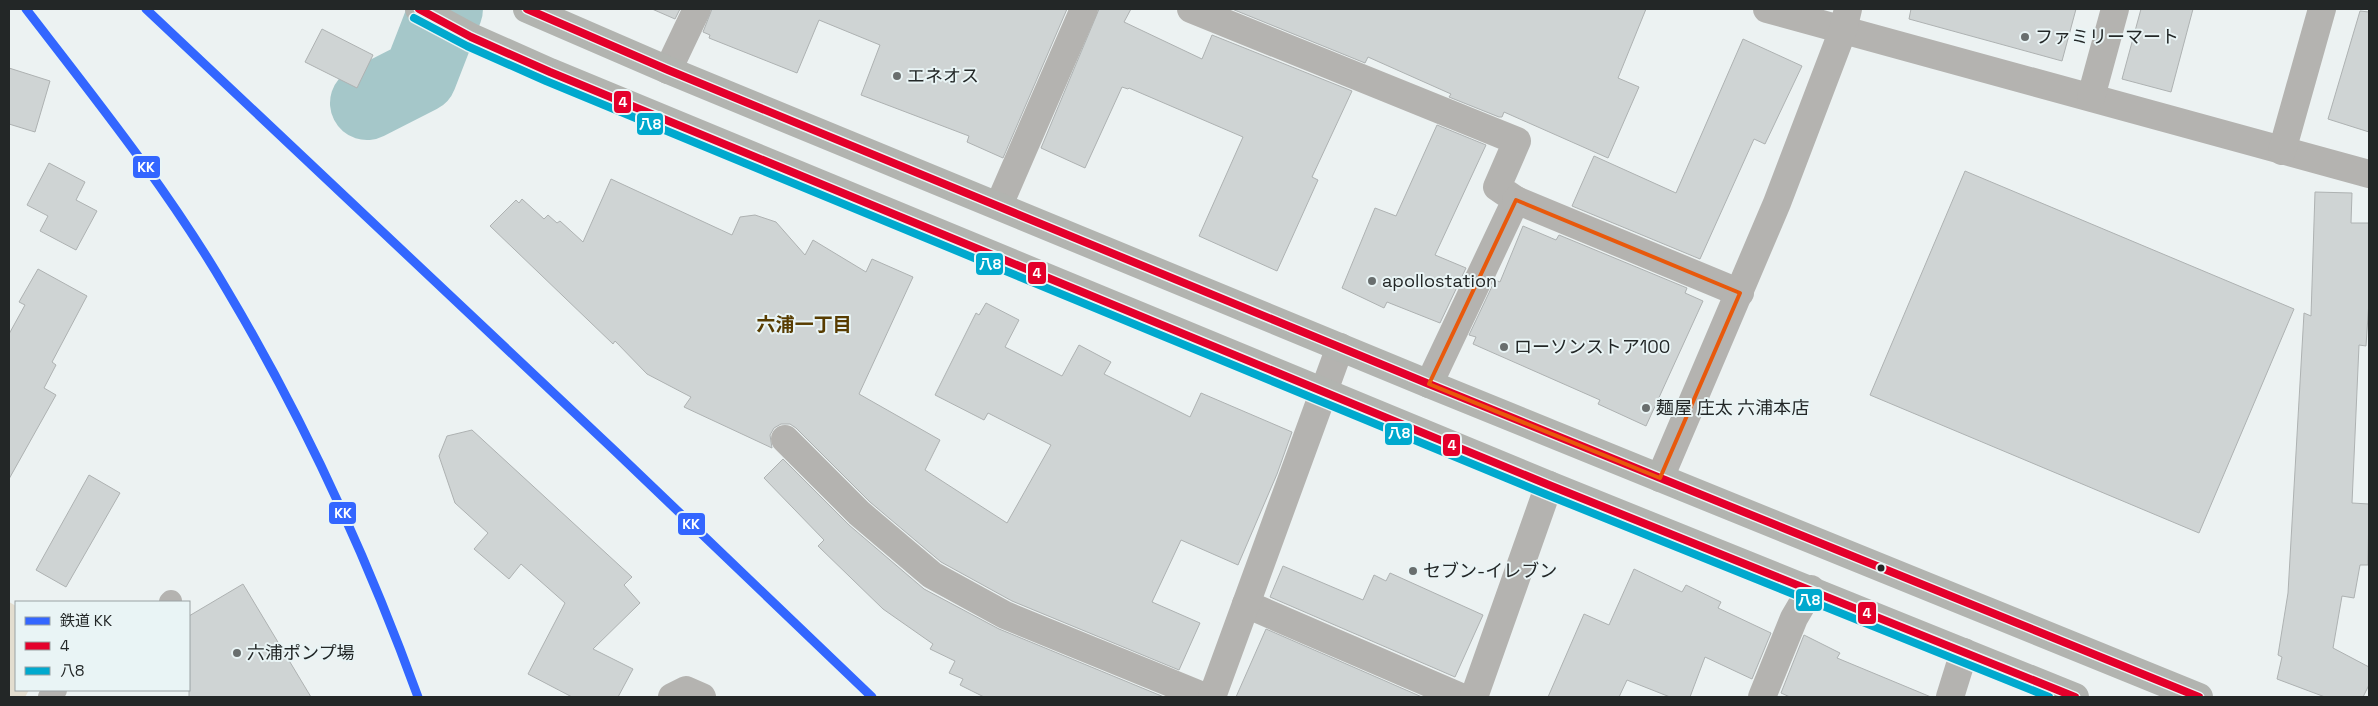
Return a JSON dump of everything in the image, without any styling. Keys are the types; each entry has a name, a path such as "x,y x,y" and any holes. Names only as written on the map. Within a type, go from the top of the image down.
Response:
{"highway":[{"path":"419,9 471,38 560,76 1548,485 2074,697"},
{"path":"527,9 668,70 1429,384 2199,697"}],"street":[{"path":"668,70 697,9"},
{"path":"999,205 1084,9"},
{"path":"1191,9 1517,141 1497,187 1516,200 1740,293"},
{"path":"1767,9 1846,19 2091,97 2369,174"},
{"path":"2091,97 2115,9"},
{"path":"2282,151 2322,9"},
{"path":"1660,478 1777,203 1846,19"},
{"path":"1429,384 1445,356 1516,200"},
{"path":"1212,697 1340,347"},
{"path":"785,440 859,513 932,575 1005,615 1205,697"},
{"path":"1474,697 1548,485"},
{"path":"1762,697 1794,618 1811,590"},
{"path":"1246,604 1461,697"},
{"path":"1950,697 1964,652"},
{"path":"672,697 686,690 702,697"}],"highlighted area":[{"path":"1516,200 1740,293 1660,478 1429,384"}],"shaded area":[{"path":"9,602 15,605 15,691 28,691 25,697 9,697"}],"building":[{"path":"652,9 680,9 675,19"},
{"path":"712,9 1067,9 1003,158 967,142 969,136 861,95 880,45 819,20 797,73 709,38 710,35 703,32"},
{"path":"1099,9 1131,9 1124,22 1202,59 1212,35 1352,91 1312,177 1318,180 1277,271 1199,236 1243,137 1129,88 1122,87 1085,168 1041,148"},
{"path":"1232,9 1646,9 1618,78 1639,87 1608,158 1504,112 1502,117 1499,117 1449,97 1451,94 1368,57 1365,63"},
{"path":"1911,9 2076,9 2062,61 1909,19"},
{"path":"2141,9 2193,9 2171,92 2122,79"},
{"path":"2360,11 2369,12 2369,132 2328,119"},
{"path":"322,29 373,55 357,88 305,62"},
{"path":"1743,39 1802,66 1765,144 1754,139 1700,259 1572,206 1594,156 1676,193"},
{"path":"9,68 50,81 35,132 9,124"},
{"path":"1437,125 1486,145 1435,255 1466,268 1440,323 1387,302 1384,308 1342,288 1375,208 1396,216"},
{"path":"49,163 85,182 76,200 97,211 76,250 40,231 48,216 27,205"},
{"path":"1965,171 2294,309 2199,533 1870,395"},
{"path":"611,179 732,235 740,217 755,215 776,222 805,255 813,240 866,272 872,259 913,277 859,394 940,440 925,470 1007,523 1051,445 988,413 984,420 935,395 976,313 979,315 986,303 1019,320 1005,347 1062,376 1079,345 1111,362 1104,374 1190,417 1201,393 1292,432 1277,474 1238,565 1181,540 1152,602 1200,623 1179,670 1012,601 941,562 870,502 790,424 781,424 774,428 770,435 772,448 684,407 691,397 647,374 615,341 613,344 490,226 516,200 519,203 522,199 544,219 548,215 557,223 560,221 583,242"},
{"path":"2315,192 2352,193 2351,223 2369,223 2369,301 2366,346 2359,345 2352,503 2369,504 2368,565 2360,565 2354,598 2342,596 2333,648 2369,667 2369,685 2363,697 2325,697 2277,679 2282,657 2278,655 2288,593 2304,313 2311,316"},
{"path":"1523,226 1556,240 1559,235 1687,288 1685,293 1703,301 1646,426 1598,404 1600,400 1473,344 1476,337 1469,335 1495,280 1500,282"},
{"path":"38,269 87,296 52,362 56,365 44,388 56,395 9,479 9,334 25,305 19,302"},
{"path":"472,430 632,577 624,585 640,603 593,649 633,669 618,697 572,697 528,674 565,603 521,564 509,579 474,549 488,533 455,503 439,456 447,436"},
{"path":"783,459 849,525 924,589 999,629 1164,697 984,697 960,685 963,679 949,673 955,661 930,649 933,644 883,609 818,546 824,540 764,478"},
{"path":"89,475 120,493 66,587 36,570"},
{"path":"1283,566 1363,600 1374,575 1386,581 1390,573 1483,615 1455,677 1270,597"},
{"path":"1634,569 1682,592 1686,585 1721,602 1718,608 1771,633 1752,679 1705,657 1690,697 1670,697 1627,680 1619,697 1548,697 1584,614 1609,625"},
{"name":"六浦ポンプ場","path":"243,584 311,697 189,697 190,615"},
{"path":"1266,629 1422,697 1236,697"},
{"path":"1804,635 1840,653 1837,658 1931,697 1790,697 1781,693"}],"waterway":[{"path":"367,103 420,76 446,9"}],"rail line":[{"name":"KK","path":"26,9 157,183 206,255 256,340 308,439 356,541 418,697"},
{"name":"KK","path":"146,9 615,451 872,697"}],"transit line":[{"name":"4","path":"419,9 471,37 550,72 1549,485 2075,697"},
{"name":"4","path":"527,9 668,70 1429,384 2199,697"},
{"name":"八8","path":"414,18 467,46 546,81 1545,494 2049,697"}],"place":[{"name":"ファミリーマート","path":"2025,37"},
{"name":"エネオス","path":"897,76"},
{"name":"apollostation","path":"1372,281"},
{"name":"ローソンストア100","path":"1504,347"},
{"name":"麺屋 庄太 六浦本店","path":"1646,408"},
{"name":"セブン-イレブン","path":"1413,571"},
{"name":"六浦ポンプ場","path":"237,653"}],"district":[{"name":"六浦一丁目","path":"804,324"}]}
